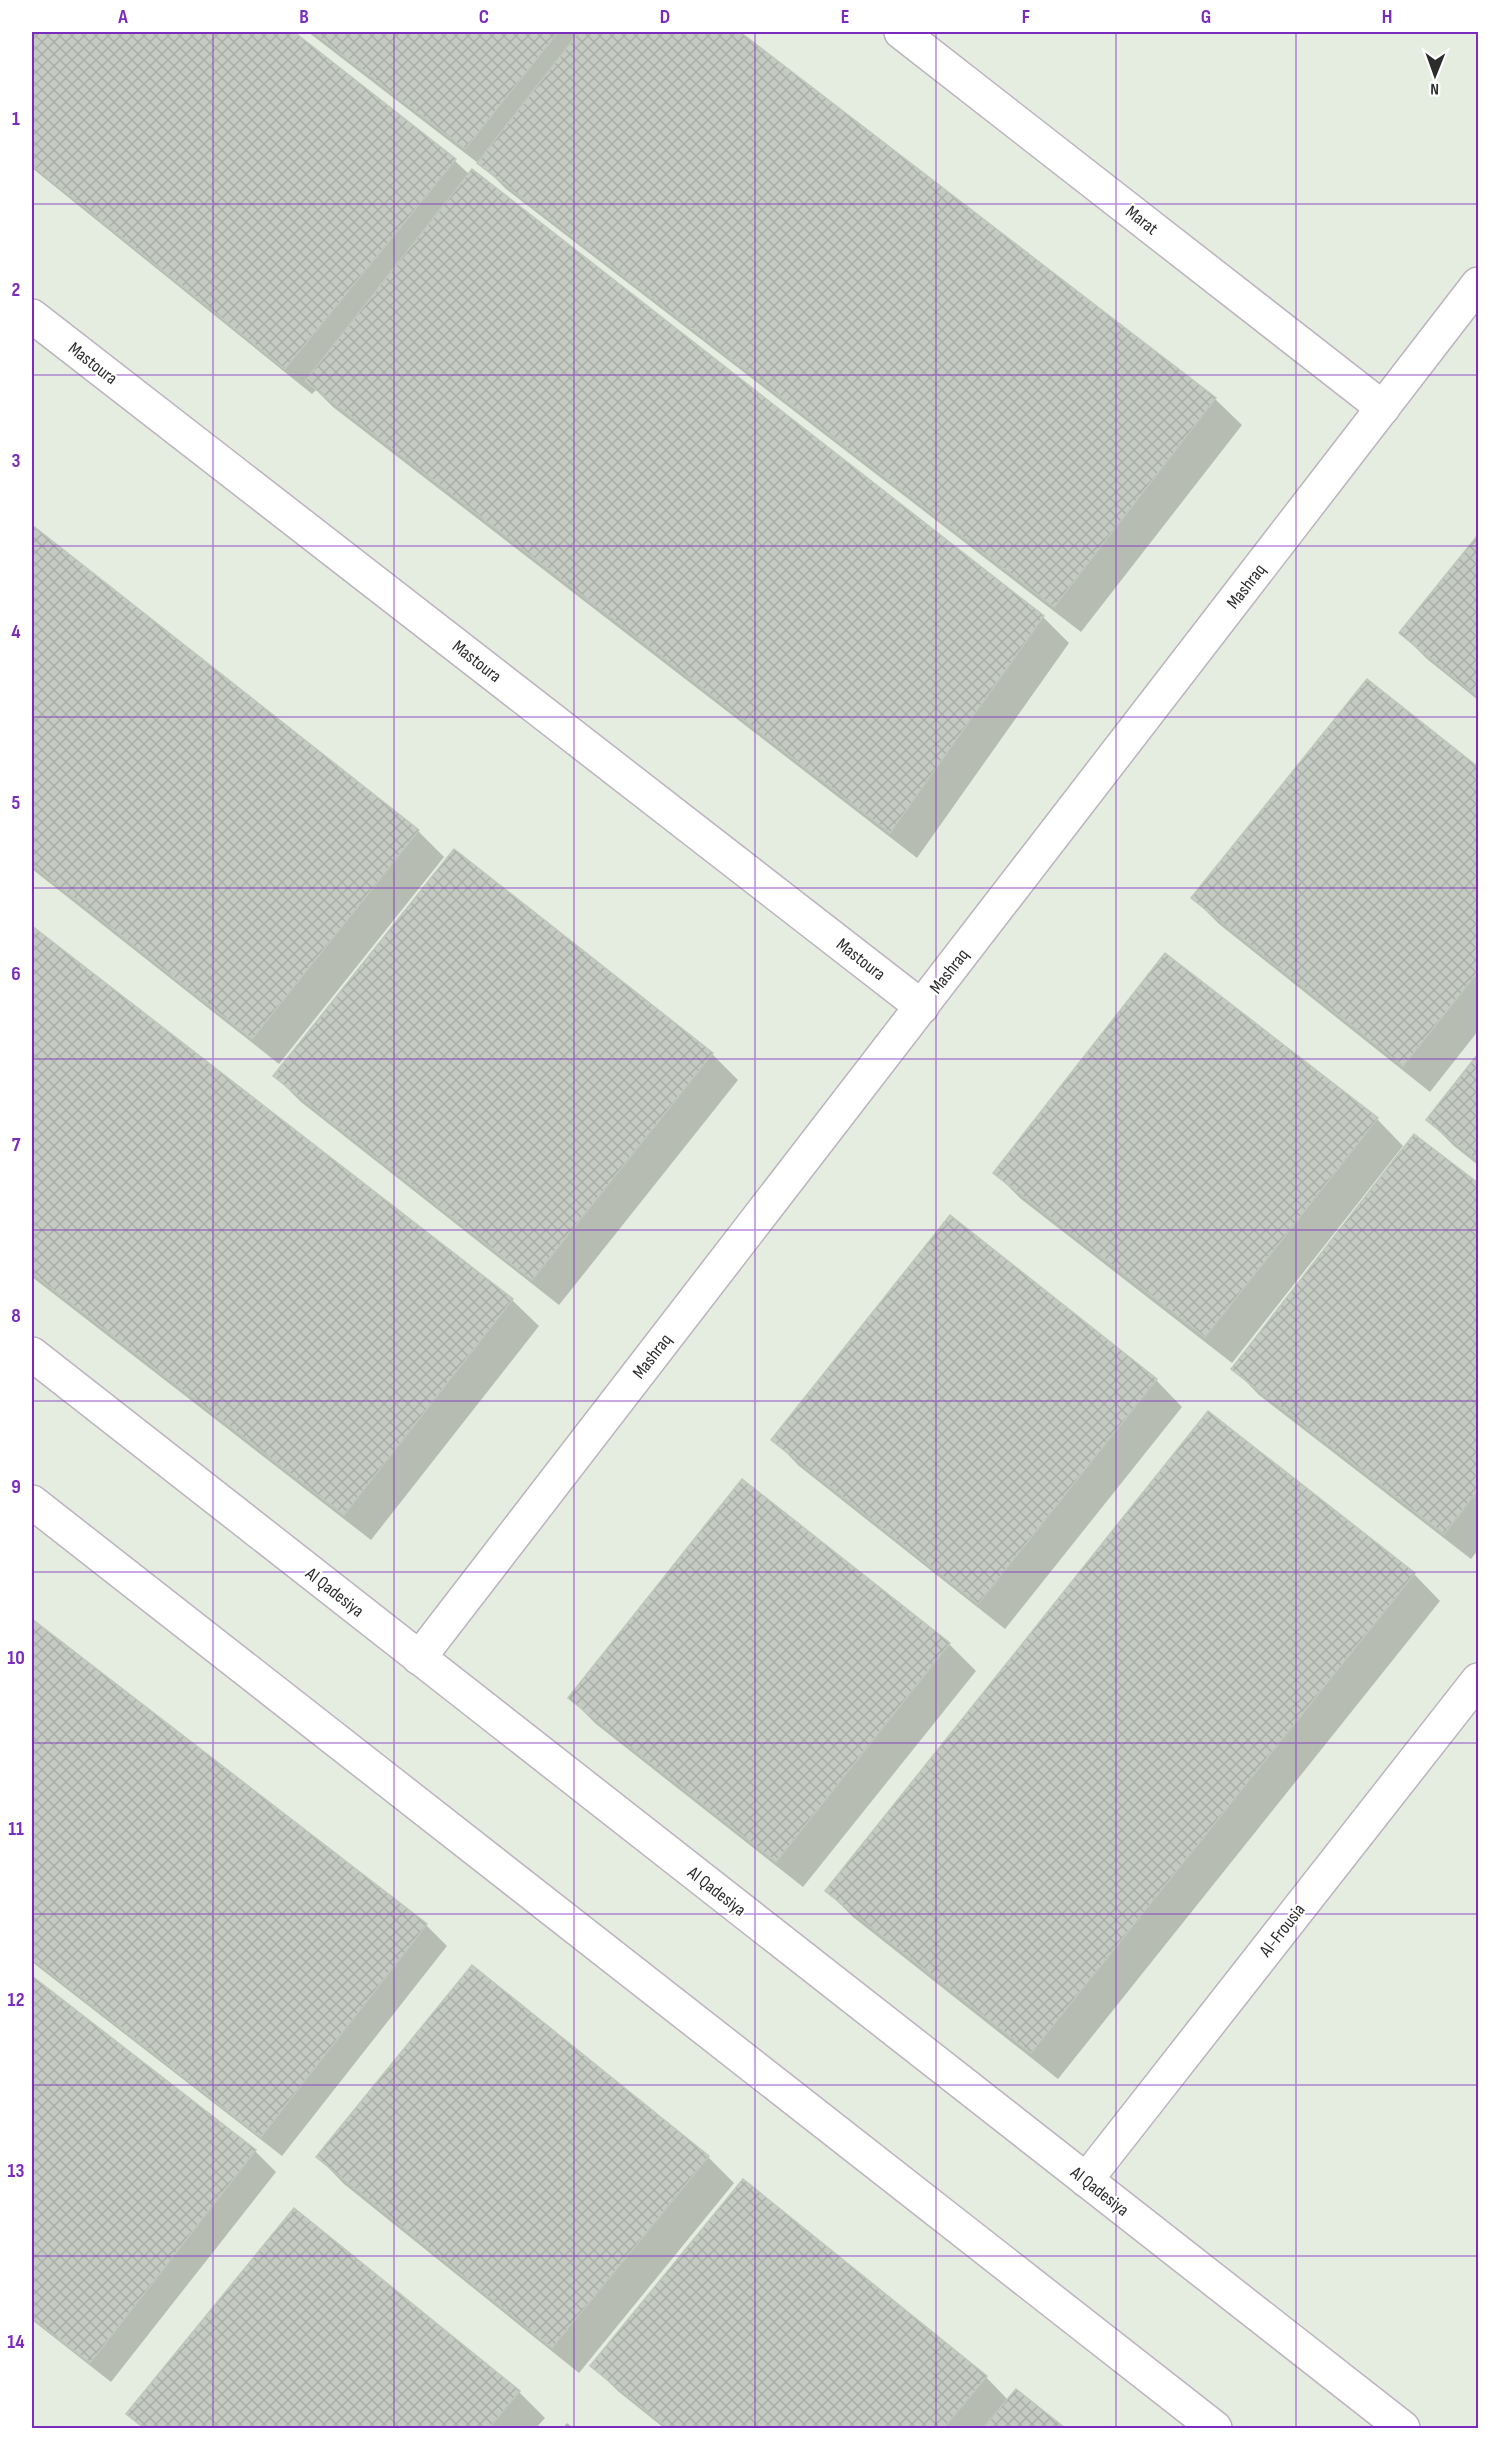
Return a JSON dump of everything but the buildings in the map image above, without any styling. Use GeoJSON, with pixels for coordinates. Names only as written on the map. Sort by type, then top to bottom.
{"type":"FeatureCollection","features":[{"type":"Feature","properties":{"kind":"street","name":"Marat"},"geometry":{"type":"LineString","coordinates":[[901,32],[1383,408]]}},
{"type":"Feature","properties":{"kind":"street","name":"Mashraq"},"geometry":{"type":"LineString","coordinates":[[419,1658],[1479,284]]}},
{"type":"Feature","properties":{"kind":"street","name":"Mastoura"},"geometry":{"type":"LineString","coordinates":[[32,316],[922,1007]]}},
{"type":"Feature","properties":{"kind":"street","name":"Al Qadesiya"},"geometry":{"type":"LineString","coordinates":[[32,1354],[1403,2428]]}},
{"type":"Feature","properties":{"kind":"street"},"geometry":{"type":"LineString","coordinates":[[32,1502],[1215,2428]]}},
{"type":"Feature","properties":{"kind":"street","name":"Al-Frousia"},"geometry":{"type":"LineString","coordinates":[[1086,2180],[1479,1680]]}}]}
